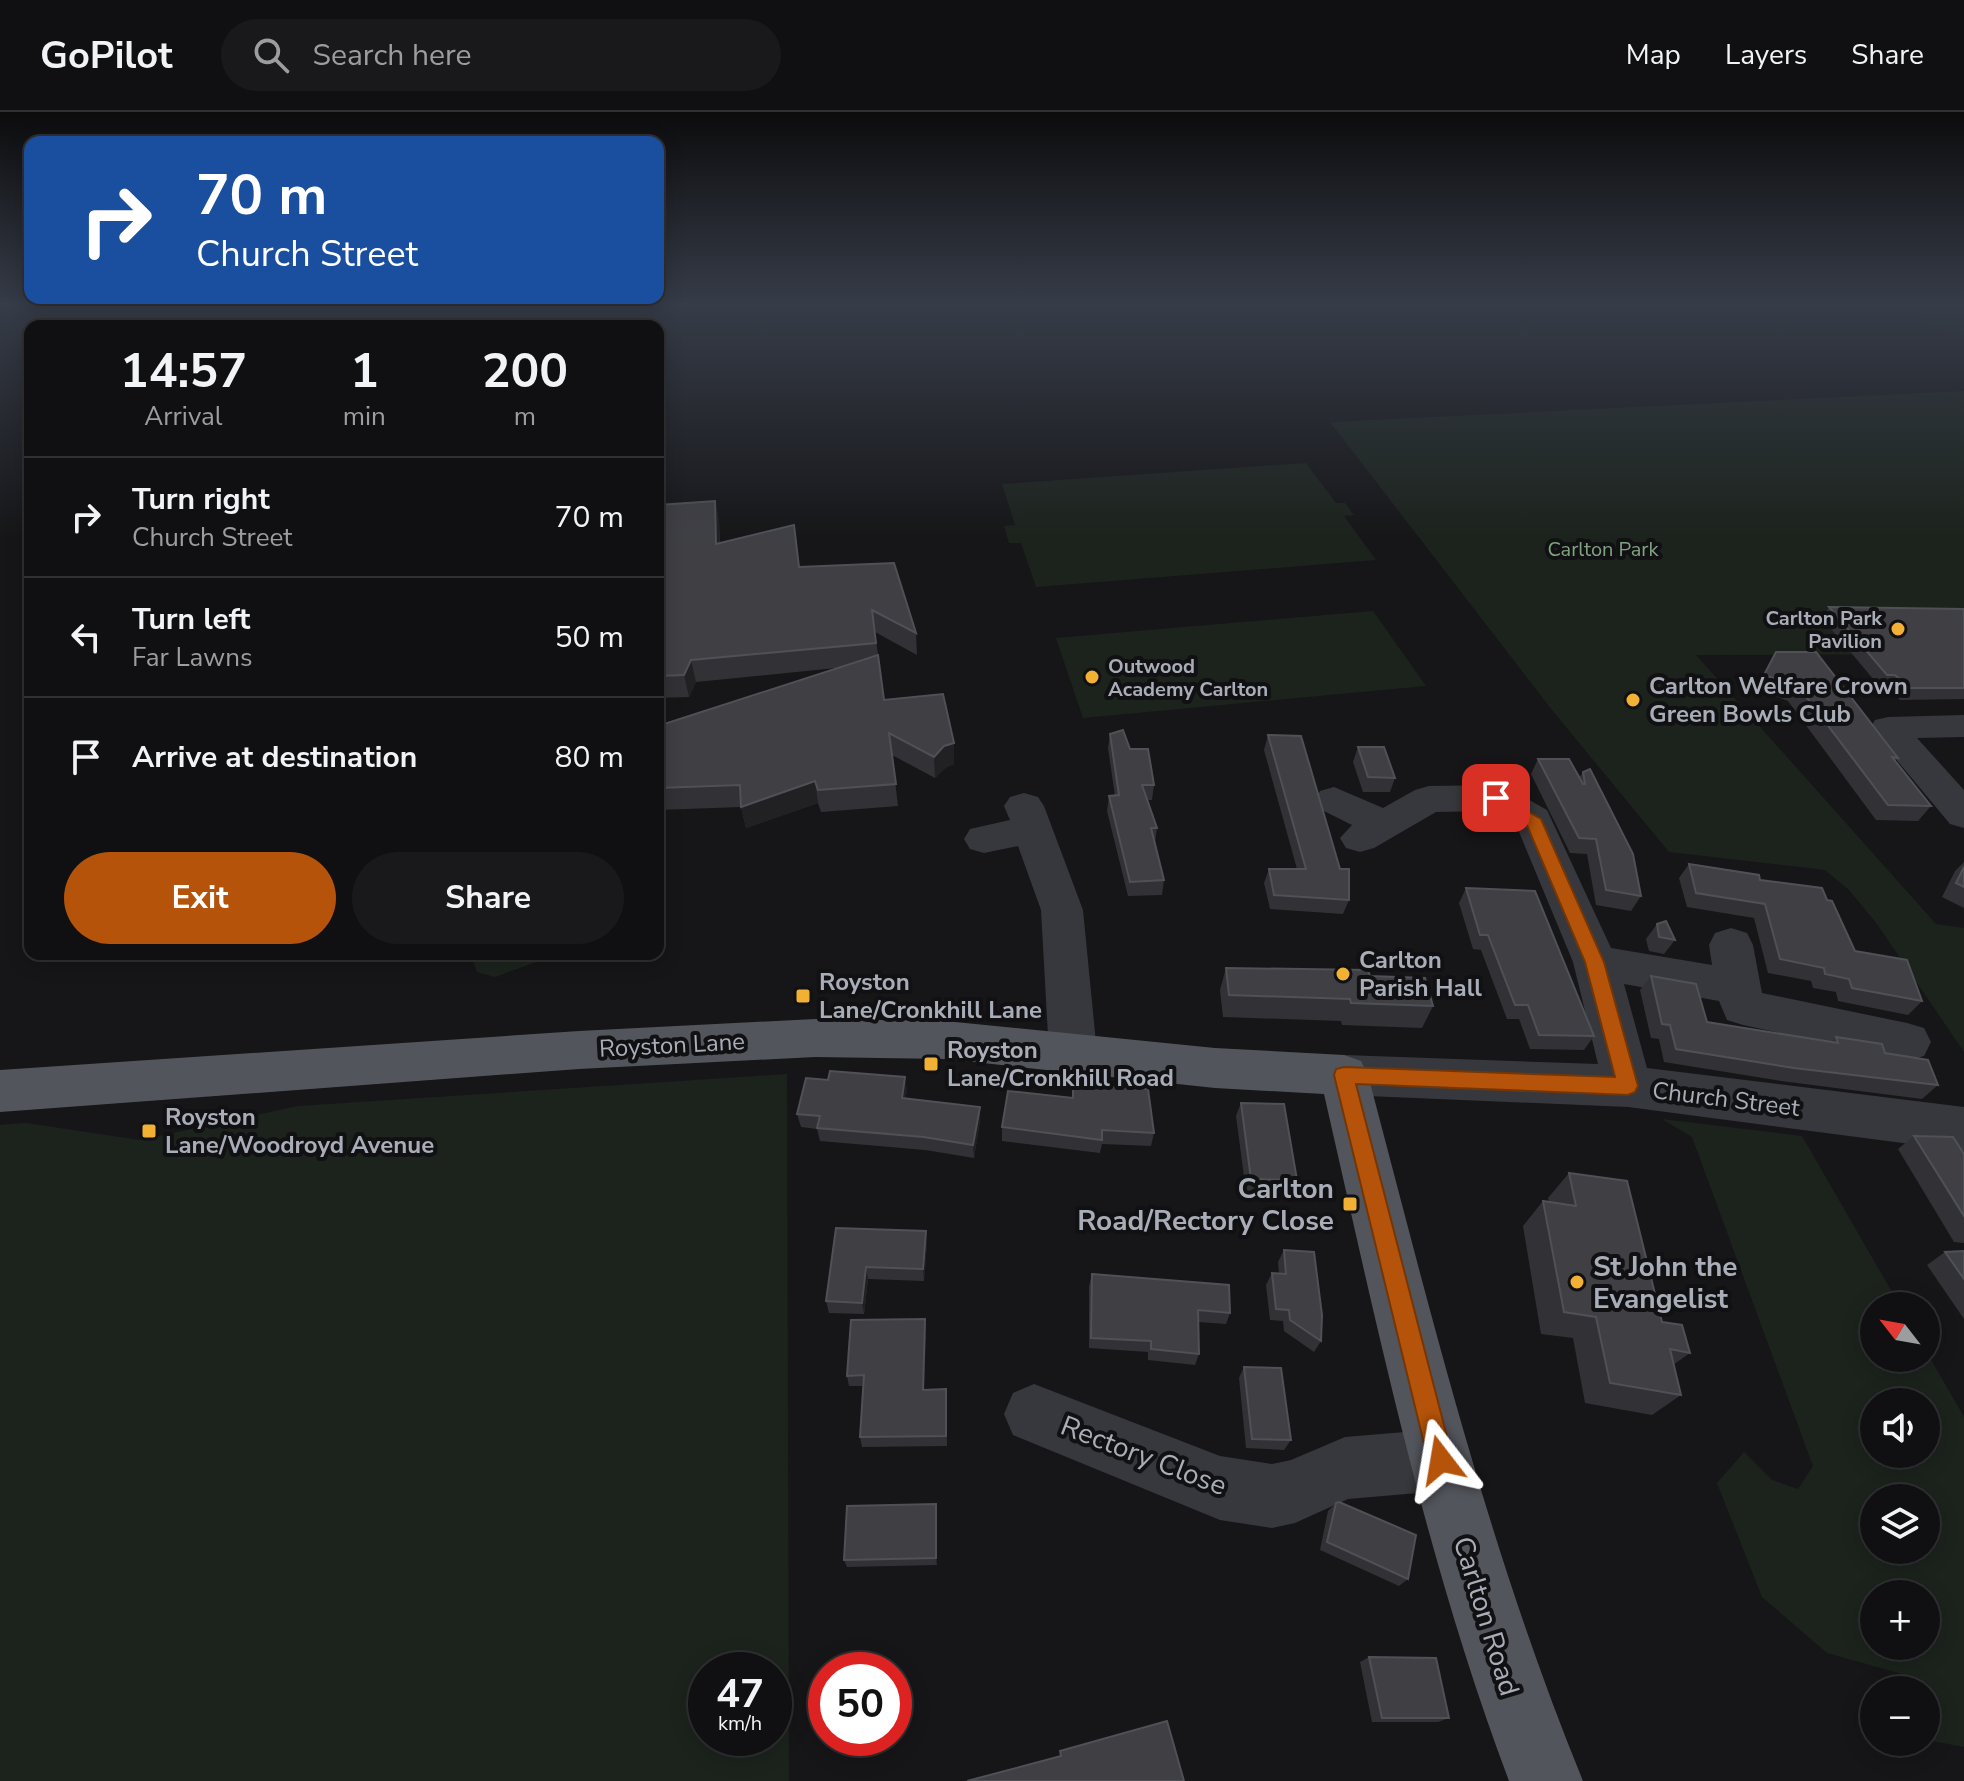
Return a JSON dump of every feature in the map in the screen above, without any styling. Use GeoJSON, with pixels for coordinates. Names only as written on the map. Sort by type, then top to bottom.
{"type":"FeatureCollection","features":[{"type":"Feature","properties":{"kind":"main road","name":"Royston Lane"},"geometry":{"type":"LineString","coordinates":[[0,1091],[579,1050],[815,1038],[945,1040],[1215,1068],[1344,1075]]}},
{"type":"Feature","properties":{"kind":"main road","name":"Carlton Road"},"geometry":{"type":"LineString","coordinates":[[1344,1075],[1441,1460],[1518,1713],[1546,1781]]}},
{"type":"Feature","properties":{"kind":"street"},"geometry":{"type":"LineString","coordinates":[[1964,726],[1878,718],[1964,815]]}},
{"type":"Feature","properties":{"kind":"street"},"geometry":{"type":"LineString","coordinates":[[1334,800],[1372,831],[1429,799],[1496,798],[1533,819],[1595,962],[1628,1086]]}},
{"type":"Feature","properties":{"kind":"street"},"geometry":{"type":"LineString","coordinates":[[984,839],[1028,818],[1062,910],[1073,1053]]}},
{"type":"Feature","properties":{"kind":"street"},"geometry":{"type":"LineString","coordinates":[[1595,962],[1734,966],[1743,1007],[1907,1042]]}},
{"type":"Feature","properties":{"kind":"street","name":"Church Street"},"geometry":{"type":"LineString","coordinates":[[1344,1075],[1628,1086],[1964,1129]]}},
{"type":"Feature","properties":{"kind":"street","name":"Rectory Close"},"geometry":{"type":"LineString","coordinates":[[1034,1414],[1220,1488],[1272,1496],[1295,1491],[1345,1468],[1441,1460]]}},
{"type":"Feature","properties":{"kind":"green space","name":"Carlton Park"},"geometry":{"type":"Polygon","coordinates":[[[1964,391],[1964,654],[1696,655],[1936,924],[1964,928],[1964,1052],[1877,924],[1849,890],[1825,870],[1669,852],[1552,710],[1330,422],[1964,391]]]}},
{"type":"Feature","properties":{"kind":"green space"},"geometry":{"type":"Polygon","coordinates":[[[1306,463],[1336,503],[1345,503],[1354,515],[1344,516],[1376,560],[1036,587],[1021,543],[1009,543],[1004,526],[1015,525],[1002,484],[1306,463]]]}},
{"type":"Feature","properties":{"kind":"green space"},"geometry":{"type":"Polygon","coordinates":[[[1373,611],[1426,686],[1083,718],[1056,638],[1373,611]]]}},
{"type":"Feature","properties":{"kind":"green space"},"geometry":{"type":"Polygon","coordinates":[[[473,960],[542,960],[495,977],[477,972],[473,960]]]}},
{"type":"Feature","properties":{"kind":"green space"},"geometry":{"type":"Polygon","coordinates":[[[787,1074],[789,1652],[688,1652],[688,1756],[789,1756],[789,1781],[0,1781],[0,1125],[26,1123],[140,1140],[298,1106],[787,1074]]]}},
{"type":"Feature","properties":{"kind":"green space"},"geometry":{"type":"Polygon","coordinates":[[[1662,1119],[1802,1136],[1892,1292],[1860,1292],[1860,1372],[1938,1372],[1964,1417],[1964,1747],[1940,1743],[1940,1676],[1904,1676],[1827,1653],[1762,1597],[1717,1483],[1744,1452],[1772,1480],[1798,1489],[1813,1466],[1692,1137],[1662,1119]]]}},
{"type":"Feature","properties":{"kind":"building"},"geometry":{"type":"Polygon","coordinates":[[[715,501],[716,544],[794,525],[799,567],[894,563],[916,633],[872,610],[876,643],[691,660],[684,675],[664,676],[664,505],[715,501]]]}},
{"type":"Feature","properties":{"kind":"building"},"geometry":{"type":"Polygon","coordinates":[[[1829,607],[1964,609],[1964,688],[1909,688],[1895,675],[1887,675],[1829,607]]]}},
{"type":"Feature","properties":{"kind":"building"},"geometry":{"type":"Polygon","coordinates":[[[1776,652],[1816,652],[1931,806],[1888,805],[1798,686],[1764,675],[1776,652]]]}},
{"type":"Feature","properties":{"kind":"building"},"geometry":{"type":"Polygon","coordinates":[[[878,655],[884,700],[943,694],[954,743],[944,746],[934,757],[889,733],[896,784],[818,790],[815,781],[741,807],[740,785],[664,788],[664,724],[878,655]]]}},
{"type":"Feature","properties":{"kind":"building"},"geometry":{"type":"Polygon","coordinates":[[[1123,730],[1130,749],[1148,749],[1154,785],[1142,785],[1157,828],[1151,828],[1164,880],[1130,882],[1109,796],[1119,795],[1110,734],[1123,730]]]}},
{"type":"Feature","properties":{"kind":"building"},"geometry":{"type":"Polygon","coordinates":[[[1268,735],[1301,736],[1340,869],[1349,869],[1349,900],[1274,895],[1269,869],[1306,869],[1268,735]]]}},
{"type":"Feature","properties":{"kind":"building"},"geometry":{"type":"Polygon","coordinates":[[[1358,747],[1384,747],[1395,778],[1368,777],[1358,747]]]}},
{"type":"Feature","properties":{"kind":"building"},"geometry":{"type":"Polygon","coordinates":[[[1538,759],[1569,759],[1583,784],[1583,772],[1590,769],[1633,854],[1641,896],[1606,890],[1596,839],[1579,838],[1538,759]]]}},
{"type":"Feature","properties":{"kind":"building"},"geometry":{"type":"Polygon","coordinates":[[[1689,864],[1759,875],[1760,880],[1822,888],[1827,900],[1832,901],[1855,951],[1907,960],[1922,1001],[1852,988],[1849,979],[1825,974],[1824,968],[1780,959],[1765,904],[1696,893],[1689,864]]]}},
{"type":"Feature","properties":{"kind":"building"},"geometry":{"type":"Polygon","coordinates":[[[1964,867],[1964,887],[1956,883],[1964,867]]]}},
{"type":"Feature","properties":{"kind":"building"},"geometry":{"type":"Polygon","coordinates":[[[1466,888],[1535,891],[1594,1036],[1539,1035],[1528,1005],[1515,1005],[1488,935],[1480,935],[1466,888]]]}},
{"type":"Feature","properties":{"kind":"building"},"geometry":{"type":"Polygon","coordinates":[[[1666,921],[1675,940],[1659,937],[1657,924],[1666,921]]]}},
{"type":"Feature","properties":{"kind":"building"},"geometry":{"type":"Polygon","coordinates":[[[1226,968],[1368,970],[1370,976],[1425,978],[1433,1006],[1351,1003],[1350,999],[1229,995],[1226,968]]]}},
{"type":"Feature","properties":{"kind":"building"},"geometry":{"type":"Polygon","coordinates":[[[1651,976],[1696,984],[1707,1022],[1838,1043],[1836,1037],[1882,1044],[1885,1053],[1928,1060],[1938,1085],[1794,1068],[1676,1049],[1670,1025],[1662,1024],[1651,976]]]}},
{"type":"Feature","properties":{"kind":"building"},"geometry":{"type":"Polygon","coordinates":[[[830,1071],[905,1077],[902,1098],[980,1107],[973,1145],[924,1137],[817,1128],[820,1116],[797,1114],[806,1078],[828,1080],[830,1071]]]}},
{"type":"Feature","properties":{"kind":"building"},"geometry":{"type":"Polygon","coordinates":[[[1073,1085],[1148,1089],[1154,1133],[1102,1130],[1102,1140],[1002,1127],[1008,1091],[1073,1098],[1073,1085]]]}},
{"type":"Feature","properties":{"kind":"building"},"geometry":{"type":"Polygon","coordinates":[[[1241,1103],[1284,1104],[1297,1180],[1251,1179],[1241,1103]]]}},
{"type":"Feature","properties":{"kind":"building"},"geometry":{"type":"Polygon","coordinates":[[[1914,1136],[1953,1137],[1964,1154],[1964,1216],[1914,1136]]]}},
{"type":"Feature","properties":{"kind":"building"},"geometry":{"type":"Polygon","coordinates":[[[1569,1173],[1627,1181],[1662,1322],[1682,1325],[1690,1353],[1670,1349],[1681,1395],[1610,1383],[1596,1317],[1564,1312],[1543,1201],[1576,1206],[1569,1173]]]}},
{"type":"Feature","properties":{"kind":"building"},"geometry":{"type":"Polygon","coordinates":[[[836,1228],[926,1231],[923,1269],[866,1267],[862,1303],[826,1301],[836,1228]]]}},
{"type":"Feature","properties":{"kind":"building"},"geometry":{"type":"Polygon","coordinates":[[[1284,1250],[1314,1252],[1322,1315],[1321,1341],[1290,1320],[1289,1310],[1276,1309],[1272,1273],[1286,1274],[1284,1250]]]}},
{"type":"Feature","properties":{"kind":"building"},"geometry":{"type":"Polygon","coordinates":[[[1964,1251],[1964,1279],[1945,1252],[1964,1251]]]}},
{"type":"Feature","properties":{"kind":"building"},"geometry":{"type":"Polygon","coordinates":[[[1092,1274],[1229,1285],[1230,1313],[1198,1310],[1199,1354],[1151,1349],[1151,1341],[1091,1338],[1092,1274]]]}},
{"type":"Feature","properties":{"kind":"building"},"geometry":{"type":"Polygon","coordinates":[[[925,1319],[923,1390],[946,1389],[946,1436],[860,1437],[864,1375],[847,1376],[851,1320],[925,1319]]]}},
{"type":"Feature","properties":{"kind":"building"},"geometry":{"type":"Polygon","coordinates":[[[1244,1367],[1281,1368],[1291,1440],[1252,1439],[1244,1367]]]}},
{"type":"Feature","properties":{"kind":"building"},"geometry":{"type":"Polygon","coordinates":[[[1336,1503],[1416,1535],[1408,1579],[1327,1542],[1336,1503]]]}},
{"type":"Feature","properties":{"kind":"building"},"geometry":{"type":"Polygon","coordinates":[[[936,1504],[936,1558],[844,1560],[847,1506],[936,1504]]]}},
{"type":"Feature","properties":{"kind":"building"},"geometry":{"type":"Polygon","coordinates":[[[1369,1657],[1436,1658],[1449,1718],[1382,1718],[1369,1657]]]}},
{"type":"Feature","properties":{"kind":"building"},"geometry":{"type":"Polygon","coordinates":[[[1167,1721],[1184,1781],[967,1781],[1061,1756],[1060,1751],[1167,1721]]]}},
{"type":"Feature","properties":{"kind":"place","name":"Carlton Park Pavilion"},"geometry":{"type":"Point","coordinates":[1898,629]}},
{"type":"Feature","properties":{"kind":"place","name":"Outwood Academy Carlton"},"geometry":{"type":"Point","coordinates":[1092,677]}},
{"type":"Feature","properties":{"kind":"place","name":"Carlton Welfare Crown Green Bowls Club"},"geometry":{"type":"Point","coordinates":[1633,700]}},
{"type":"Feature","properties":{"kind":"place","name":"Carlton Parish Hall"},"geometry":{"type":"Point","coordinates":[1343,974]}},
{"type":"Feature","properties":{"kind":"place","name":"Royston Lane/Cronkhill Lane"},"geometry":{"type":"Point","coordinates":[803,996]}},
{"type":"Feature","properties":{"kind":"place","name":"Royston Lane/Cronkhill Road"},"geometry":{"type":"Point","coordinates":[931,1064]}},
{"type":"Feature","properties":{"kind":"place","name":"Royston Lane/Woodroyd Avenue"},"geometry":{"type":"Point","coordinates":[149,1131]}},
{"type":"Feature","properties":{"kind":"place","name":"Carlton Road/Rectory Close"},"geometry":{"type":"Point","coordinates":[1350,1204]}},
{"type":"Feature","properties":{"kind":"place","name":"St John the Evangelist"},"geometry":{"type":"Point","coordinates":[1577,1282]}},
{"type":"Feature","properties":{"kind":"route"},"geometry":{"type":"LineString","coordinates":[[1441,1460],[1344,1075],[1628,1086],[1595,962],[1533,819],[1496,798]]}}]}
